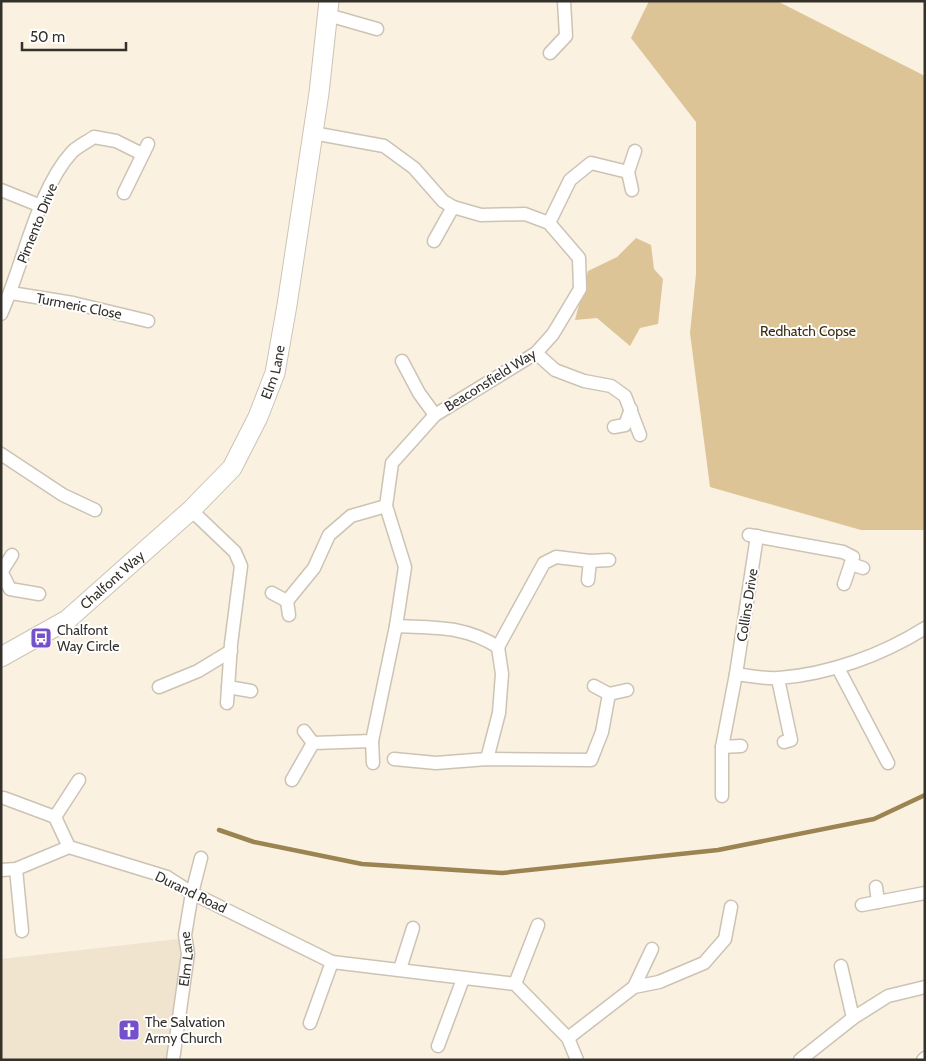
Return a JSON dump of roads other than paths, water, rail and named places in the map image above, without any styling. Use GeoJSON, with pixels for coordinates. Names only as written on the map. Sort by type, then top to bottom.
{"type":"FeatureCollection","features":[{"type":"Feature","properties":{"kind":"street"},"geometry":{"type":"LineString","coordinates":[[550,53],[566,36],[564,1]]}},
{"type":"Feature","properties":{"kind":"street","name":"Elm Lane"},"geometry":{"type":"LineString","coordinates":[[191,510],[232,468],[258,417],[275,373],[313,133],[328,8],[377,29]]}},
{"type":"Feature","properties":{"kind":"street","name":"Beaconsfield Way"},"geometry":{"type":"LineString","coordinates":[[313,133],[384,146],[414,168],[443,201],[453,207],[481,215],[525,214],[549,223],[578,258],[580,288],[553,334],[536,353],[435,414],[392,463],[386,506],[405,566],[396,626],[372,741],[373,763]]}},
{"type":"Feature","properties":{"kind":"street","name":"Pimento Drive"},"geometry":{"type":"LineString","coordinates":[[1,314],[41,206],[57,174],[73,151],[94,137],[145,149],[124,193]]}},
{"type":"Feature","properties":{"kind":"street"},"geometry":{"type":"LineString","coordinates":[[632,190],[628,172],[636,151]]}},
{"type":"Feature","properties":{"kind":"street"},"geometry":{"type":"LineString","coordinates":[[549,223],[570,180],[591,163],[628,172]]}},
{"type":"Feature","properties":{"kind":"street"},"geometry":{"type":"LineString","coordinates":[[1,190],[41,206]]}},
{"type":"Feature","properties":{"kind":"street"},"geometry":{"type":"LineString","coordinates":[[434,241],[453,207]]}},
{"type":"Feature","properties":{"kind":"street","name":"Turmeric Close"},"geometry":{"type":"LineString","coordinates":[[10,293],[73,304],[148,321]]}},
{"type":"Feature","properties":{"kind":"street"},"geometry":{"type":"LineString","coordinates":[[536,353],[555,370],[584,381],[611,386],[625,396],[640,435]]}},
{"type":"Feature","properties":{"kind":"street","name":"Beaconsfield Way"},"geometry":{"type":"LineString","coordinates":[[402,361],[418,393],[435,414]]}},
{"type":"Feature","properties":{"kind":"street"},"geometry":{"type":"LineString","coordinates":[[614,427],[625,425],[631,409]]}},
{"type":"Feature","properties":{"kind":"street"},"geometry":{"type":"LineString","coordinates":[[1,454],[39,473],[63,495],[95,510]]}},
{"type":"Feature","properties":{"kind":"street"},"geometry":{"type":"LineString","coordinates":[[289,614],[287,601],[314,568],[329,534],[351,516],[386,506]]}},
{"type":"Feature","properties":{"kind":"street"},"geometry":{"type":"LineString","coordinates":[[191,510],[235,552],[242,566],[230,651],[227,703]]}},
{"type":"Feature","properties":{"kind":"street","name":"Chalfont Way"},"geometry":{"type":"LineString","coordinates":[[1,657],[67,620],[191,510]]}},
{"type":"Feature","properties":{"kind":"street","name":"Collins Drive"},"geometry":{"type":"LineString","coordinates":[[722,796],[722,747],[736,674],[753,536],[843,552],[853,557],[857,566],[844,584]]}},
{"type":"Feature","properties":{"kind":"street"},"geometry":{"type":"LineString","coordinates":[[12,555],[2,571],[10,590],[39,594]]}},
{"type":"Feature","properties":{"kind":"street"},"geometry":{"type":"LineString","coordinates":[[487,759],[499,713],[502,674],[498,647],[544,563],[556,557],[590,561],[609,560]]}},
{"type":"Feature","properties":{"kind":"street"},"geometry":{"type":"LineString","coordinates":[[588,580],[590,561]]}},
{"type":"Feature","properties":{"kind":"street"},"geometry":{"type":"LineString","coordinates":[[272,593],[287,601]]}},
{"type":"Feature","properties":{"kind":"street"},"geometry":{"type":"LineString","coordinates":[[396,626],[458,630],[481,636],[498,647]]}},
{"type":"Feature","properties":{"kind":"street"},"geometry":{"type":"LineString","coordinates":[[736,674],[778,678],[838,668],[904,641],[925,628]]}},
{"type":"Feature","properties":{"kind":"street","name":"Chalfont Way"},"geometry":{"type":"LineString","coordinates":[[1,647],[28,641]]}},
{"type":"Feature","properties":{"kind":"street"},"geometry":{"type":"LineString","coordinates":[[159,687],[198,671],[230,651]]}},
{"type":"Feature","properties":{"kind":"street"},"geometry":{"type":"LineString","coordinates":[[838,668],[883,759]]}},
{"type":"Feature","properties":{"kind":"street"},"geometry":{"type":"LineString","coordinates":[[778,678],[791,740],[784,742]]}},
{"type":"Feature","properties":{"kind":"street"},"geometry":{"type":"LineString","coordinates":[[594,686],[610,694],[627,690]]}},
{"type":"Feature","properties":{"kind":"street"},"geometry":{"type":"LineString","coordinates":[[228,687],[251,692]]}},
{"type":"Feature","properties":{"kind":"street"},"geometry":{"type":"LineString","coordinates":[[394,759],[436,762],[487,759],[591,760],[602,732],[610,694]]}},
{"type":"Feature","properties":{"kind":"street"},"geometry":{"type":"LineString","coordinates":[[304,731],[313,744]]}},
{"type":"Feature","properties":{"kind":"street"},"geometry":{"type":"LineString","coordinates":[[313,744],[372,741]]}},
{"type":"Feature","properties":{"kind":"street"},"geometry":{"type":"LineString","coordinates":[[292,780],[313,744]]}},
{"type":"Feature","properties":{"kind":"street"},"geometry":{"type":"LineString","coordinates":[[722,747],[741,746]]}},
{"type":"Feature","properties":{"kind":"street"},"geometry":{"type":"LineString","coordinates":[[55,817],[79,780]]}},
{"type":"Feature","properties":{"kind":"street"},"geometry":{"type":"LineString","coordinates":[[1,870],[16,869],[69,847],[55,817],[4,798]]}},
{"type":"Feature","properties":{"kind":"street","name":"Durand Road"},"geometry":{"type":"LineString","coordinates":[[69,847],[167,877],[192,893],[332,962],[515,984]]}},
{"type":"Feature","properties":{"kind":"street","name":"Elm Lane"},"geometry":{"type":"LineString","coordinates":[[174,1060],[188,954],[185,935],[192,893],[201,858]]}},
{"type":"Feature","properties":{"kind":"street"},"geometry":{"type":"LineString","coordinates":[[16,869],[22,932]]}},
{"type":"Feature","properties":{"kind":"street"},"geometry":{"type":"LineString","coordinates":[[876,887],[878,902]]}},
{"type":"Feature","properties":{"kind":"street"},"geometry":{"type":"LineString","coordinates":[[862,905],[925,893]]}},
{"type":"Feature","properties":{"kind":"street"},"geometry":{"type":"LineString","coordinates":[[568,1038],[634,987],[659,982],[704,963],[725,939],[731,907]]}},
{"type":"Feature","properties":{"kind":"street"},"geometry":{"type":"LineString","coordinates":[[538,925],[515,984],[568,1038],[577,1060]]}},
{"type":"Feature","properties":{"kind":"street"},"geometry":{"type":"LineString","coordinates":[[400,969],[413,928]]}},
{"type":"Feature","properties":{"kind":"street"},"geometry":{"type":"LineString","coordinates":[[634,987],[652,949]]}},
{"type":"Feature","properties":{"kind":"street"},"geometry":{"type":"LineString","coordinates":[[310,1023],[332,962]]}},
{"type":"Feature","properties":{"kind":"street"},"geometry":{"type":"LineString","coordinates":[[841,966],[853,1018]]}},
{"type":"Feature","properties":{"kind":"street"},"geometry":{"type":"LineString","coordinates":[[438,1046],[463,979]]}},
{"type":"Feature","properties":{"kind":"street"},"geometry":{"type":"LineString","coordinates":[[807,1058],[853,1018],[888,996],[925,987]]}},
{"type":"Feature","properties":{"kind":"waterway"},"geometry":{"type":"LineString","coordinates":[[219,830],[254,842],[362,864],[502,873],[718,850],[874,819],[925,795]]}},
{"type":"Feature","properties":{"kind":"place","name":"Chalfont Way Circle"},"geometry":{"type":"Point","coordinates":[41,638]}},
{"type":"Feature","properties":{"kind":"place","name":"The Salvation Army Church"},"geometry":{"type":"Point","coordinates":[129,1030]}},
{"type":"Feature","properties":{"kind":"park label","name":"Redhatch Copse"},"geometry":{"type":"Point","coordinates":[808,331]}}]}
